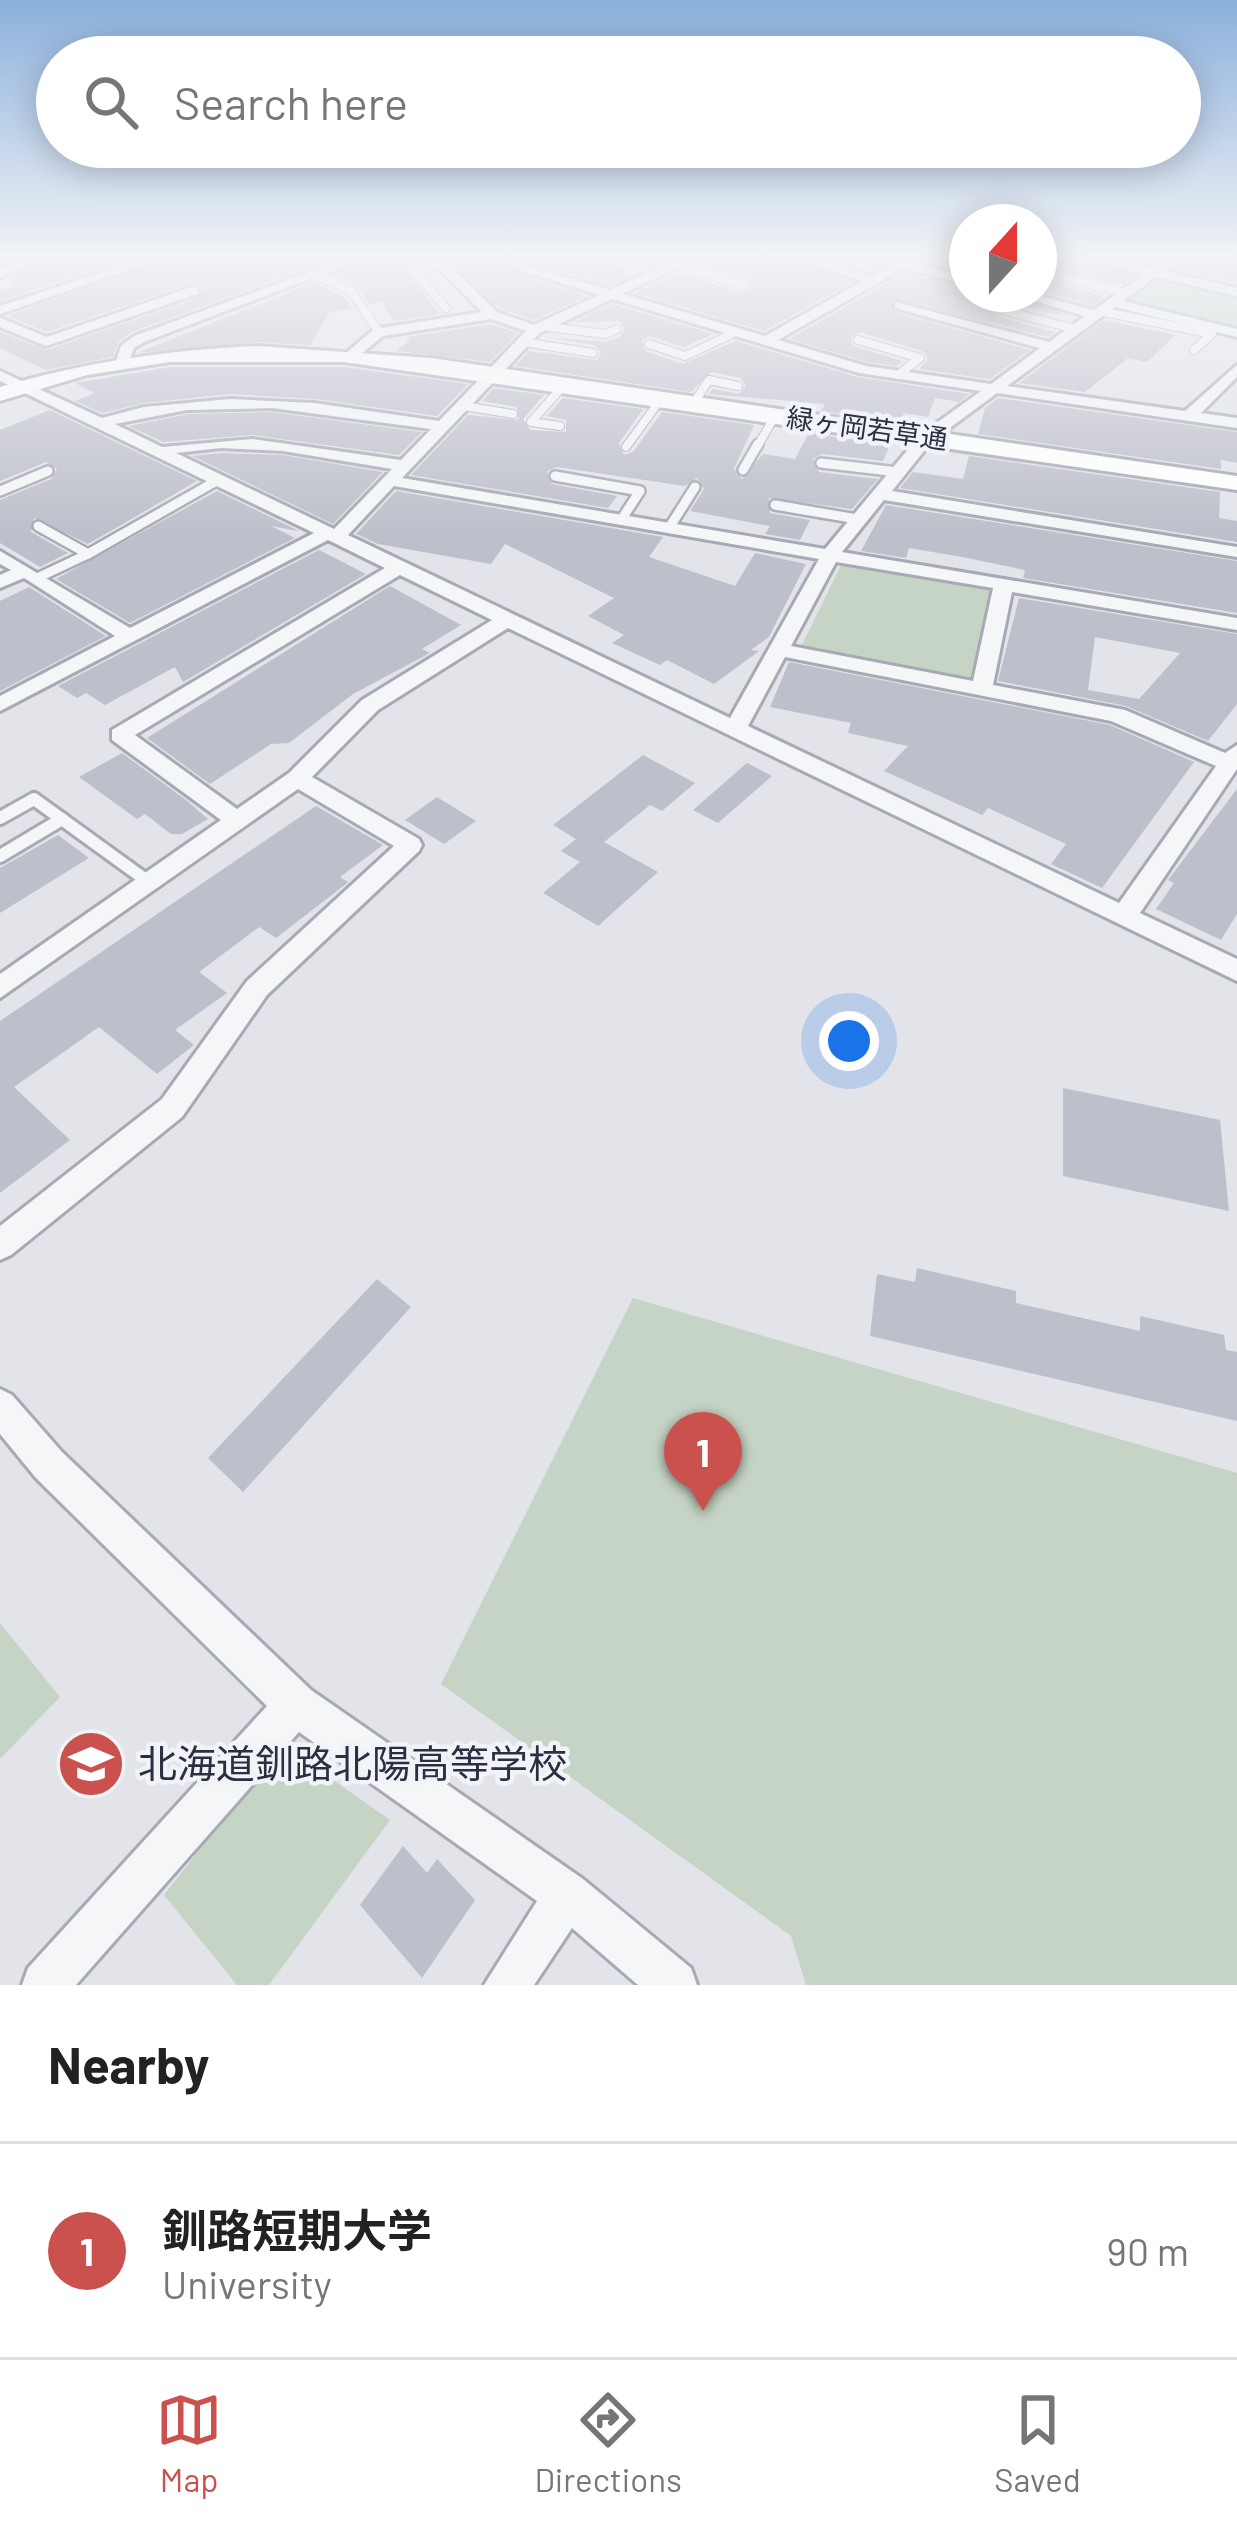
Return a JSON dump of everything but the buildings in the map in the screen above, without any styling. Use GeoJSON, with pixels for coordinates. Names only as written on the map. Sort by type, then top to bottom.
{"type":"FeatureCollection","features":[{"type":"Feature","properties":{"kind":"street"},"geometry":{"type":"LineString","coordinates":[[122,364],[127,349]]}},
{"type":"Feature","properties":{"kind":"street"},"geometry":{"type":"LineString","coordinates":[[351,355],[359,349]]}},
{"type":"Feature","properties":{"kind":"street"},"geometry":{"type":"LineString","coordinates":[[0,704],[332,535],[399,474],[518,349]]}},
{"type":"Feature","properties":{"kind":"street"},"geometry":{"type":"LineString","coordinates":[[787,349],[898,375],[1237,423]]}},
{"type":"Feature","properties":{"kind":"street"},"geometry":{"type":"LineString","coordinates":[[735,729],[830,555],[857,519],[926,438],[1049,349]]}},
{"type":"Feature","properties":{"kind":"street","name":"緑ヶ岡若草通"},"geometry":{"type":"LineString","coordinates":[[11,390],[122,364],[236,351],[351,355],[1237,483]]}},
{"type":"Feature","properties":{"kind":"street"},"geometry":{"type":"LineString","coordinates":[[1188,416],[1237,370]]}},
{"type":"Feature","properties":{"kind":"street"},"geometry":{"type":"LineString","coordinates":[[0,375],[11,390],[100,423],[1237,971]]}},
{"type":"Feature","properties":{"kind":"street"},"geometry":{"type":"LineString","coordinates":[[100,423],[176,403],[252,399],[445,426]]}},
{"type":"Feature","properties":{"kind":"street"},"geometry":{"type":"LineString","coordinates":[[160,452],[208,442],[246,444],[621,520],[1237,625]]}},
{"type":"Feature","properties":{"kind":"street"},"geometry":{"type":"LineString","coordinates":[[881,494],[1237,552]]}},
{"type":"Feature","properties":{"kind":"street"},"geometry":{"type":"LineString","coordinates":[[0,556],[128,636]]}},
{"type":"Feature","properties":{"kind":"street"},"geometry":{"type":"LineString","coordinates":[[238,821],[120,735],[400,567]]}},
{"type":"Feature","properties":{"kind":"street"},"geometry":{"type":"LineString","coordinates":[[0,582],[31,574]]}},
{"type":"Feature","properties":{"kind":"street"},"geometry":{"type":"LineString","coordinates":[[982,687],[1004,583]]}},
{"type":"Feature","properties":{"kind":"street"},"geometry":{"type":"LineString","coordinates":[[0,988],[297,778],[370,705],[508,620]]}},
{"type":"Feature","properties":{"kind":"street"},"geometry":{"type":"LineString","coordinates":[[776,649],[1117,715],[1233,757],[1124,916]]}},
{"type":"Feature","properties":{"kind":"street"},"geometry":{"type":"LineString","coordinates":[[0,1244],[172,1108],[256,988],[410,845],[297,778]]}},
{"type":"Feature","properties":{"kind":"street"},"geometry":{"type":"LineString","coordinates":[[0,1407],[49,1465],[296,1705],[567,1895],[674,1985]]}},
{"type":"Feature","properties":{"kind":"street"},"geometry":{"type":"LineString","coordinates":[[45,1985],[296,1705]]}},
{"type":"Feature","properties":{"kind":"street"},"geometry":{"type":"LineString","coordinates":[[507,1985],[567,1895]]}},
{"type":"Feature","properties":{"kind":"lane"},"geometry":{"type":"LineString","coordinates":[[581,349],[593,353]]}},
{"type":"Feature","properties":{"kind":"lane"},"geometry":{"type":"LineString","coordinates":[[663,349],[685,356],[701,349]]}},
{"type":"Feature","properties":{"kind":"lane"},"geometry":{"type":"LineString","coordinates":[[888,349],[920,358],[898,375]]}},
{"type":"Feature","properties":{"kind":"lane"},"geometry":{"type":"LineString","coordinates":[[693,404],[709,380],[738,386]]}},
{"type":"Feature","properties":{"kind":"lane"},"geometry":{"type":"LineString","coordinates":[[560,426],[531,422],[564,385]]}},
{"type":"Feature","properties":{"kind":"lane"},"geometry":{"type":"LineString","coordinates":[[626,447],[662,399]]}},
{"type":"Feature","properties":{"kind":"lane"},"geometry":{"type":"LineString","coordinates":[[464,406],[513,414]]}},
{"type":"Feature","properties":{"kind":"lane"},"geometry":{"type":"LineString","coordinates":[[743,470],[775,416]]}},
{"type":"Feature","properties":{"kind":"lane"},"geometry":{"type":"LineString","coordinates":[[821,463],[898,472]]}},
{"type":"Feature","properties":{"kind":"lane"},"geometry":{"type":"LineString","coordinates":[[0,491],[48,471]]}},
{"type":"Feature","properties":{"kind":"lane"},"geometry":{"type":"LineString","coordinates":[[555,476],[640,490],[621,520]]}},
{"type":"Feature","properties":{"kind":"lane"},"geometry":{"type":"LineString","coordinates":[[31,574],[88,554],[218,480]]}},
{"type":"Feature","properties":{"kind":"lane"},"geometry":{"type":"LineString","coordinates":[[670,528],[695,488]]}},
{"type":"Feature","properties":{"kind":"lane"},"geometry":{"type":"LineString","coordinates":[[775,506],[857,519]]}},
{"type":"Feature","properties":{"kind":"lane"},"geometry":{"type":"LineString","coordinates":[[38,526],[88,554]]}},
{"type":"Feature","properties":{"kind":"lane"},"geometry":{"type":"LineString","coordinates":[[0,818],[34,799],[150,883]]}},
{"type":"Feature","properties":{"kind":"lane"},"geometry":{"type":"LineString","coordinates":[[0,856],[62,820]]}},
{"type":"Feature","properties":{"kind":"green space"},"geometry":{"type":"Polygon","coordinates":[[[841,565],[991,590],[972,679],[801,647],[841,565]]]}},
{"type":"Feature","properties":{"kind":"green space"},"geometry":{"type":"Polygon","coordinates":[[[633,1298],[1237,1473],[1237,1985],[806,1985],[791,1936],[441,1684],[633,1298]]]}},
{"type":"Feature","properties":{"kind":"green space"},"geometry":{"type":"Polygon","coordinates":[[[0,1623],[60,1697],[0,1759],[0,1623]]]}},
{"type":"Feature","properties":{"kind":"green space"},"geometry":{"type":"Polygon","coordinates":[[[306,1761],[390,1820],[269,1985],[237,1985],[164,1895],[263,1768],[306,1761]]]}},
{"type":"Feature","properties":{"kind":"place","name":"釧路短期大学"},"geometry":{"type":"Point","coordinates":[703,1511]}},
{"type":"Feature","properties":{"kind":"place","name":"北海道釧路北陽高等学校"},"geometry":{"type":"Point","coordinates":[91,1764]}}]}
